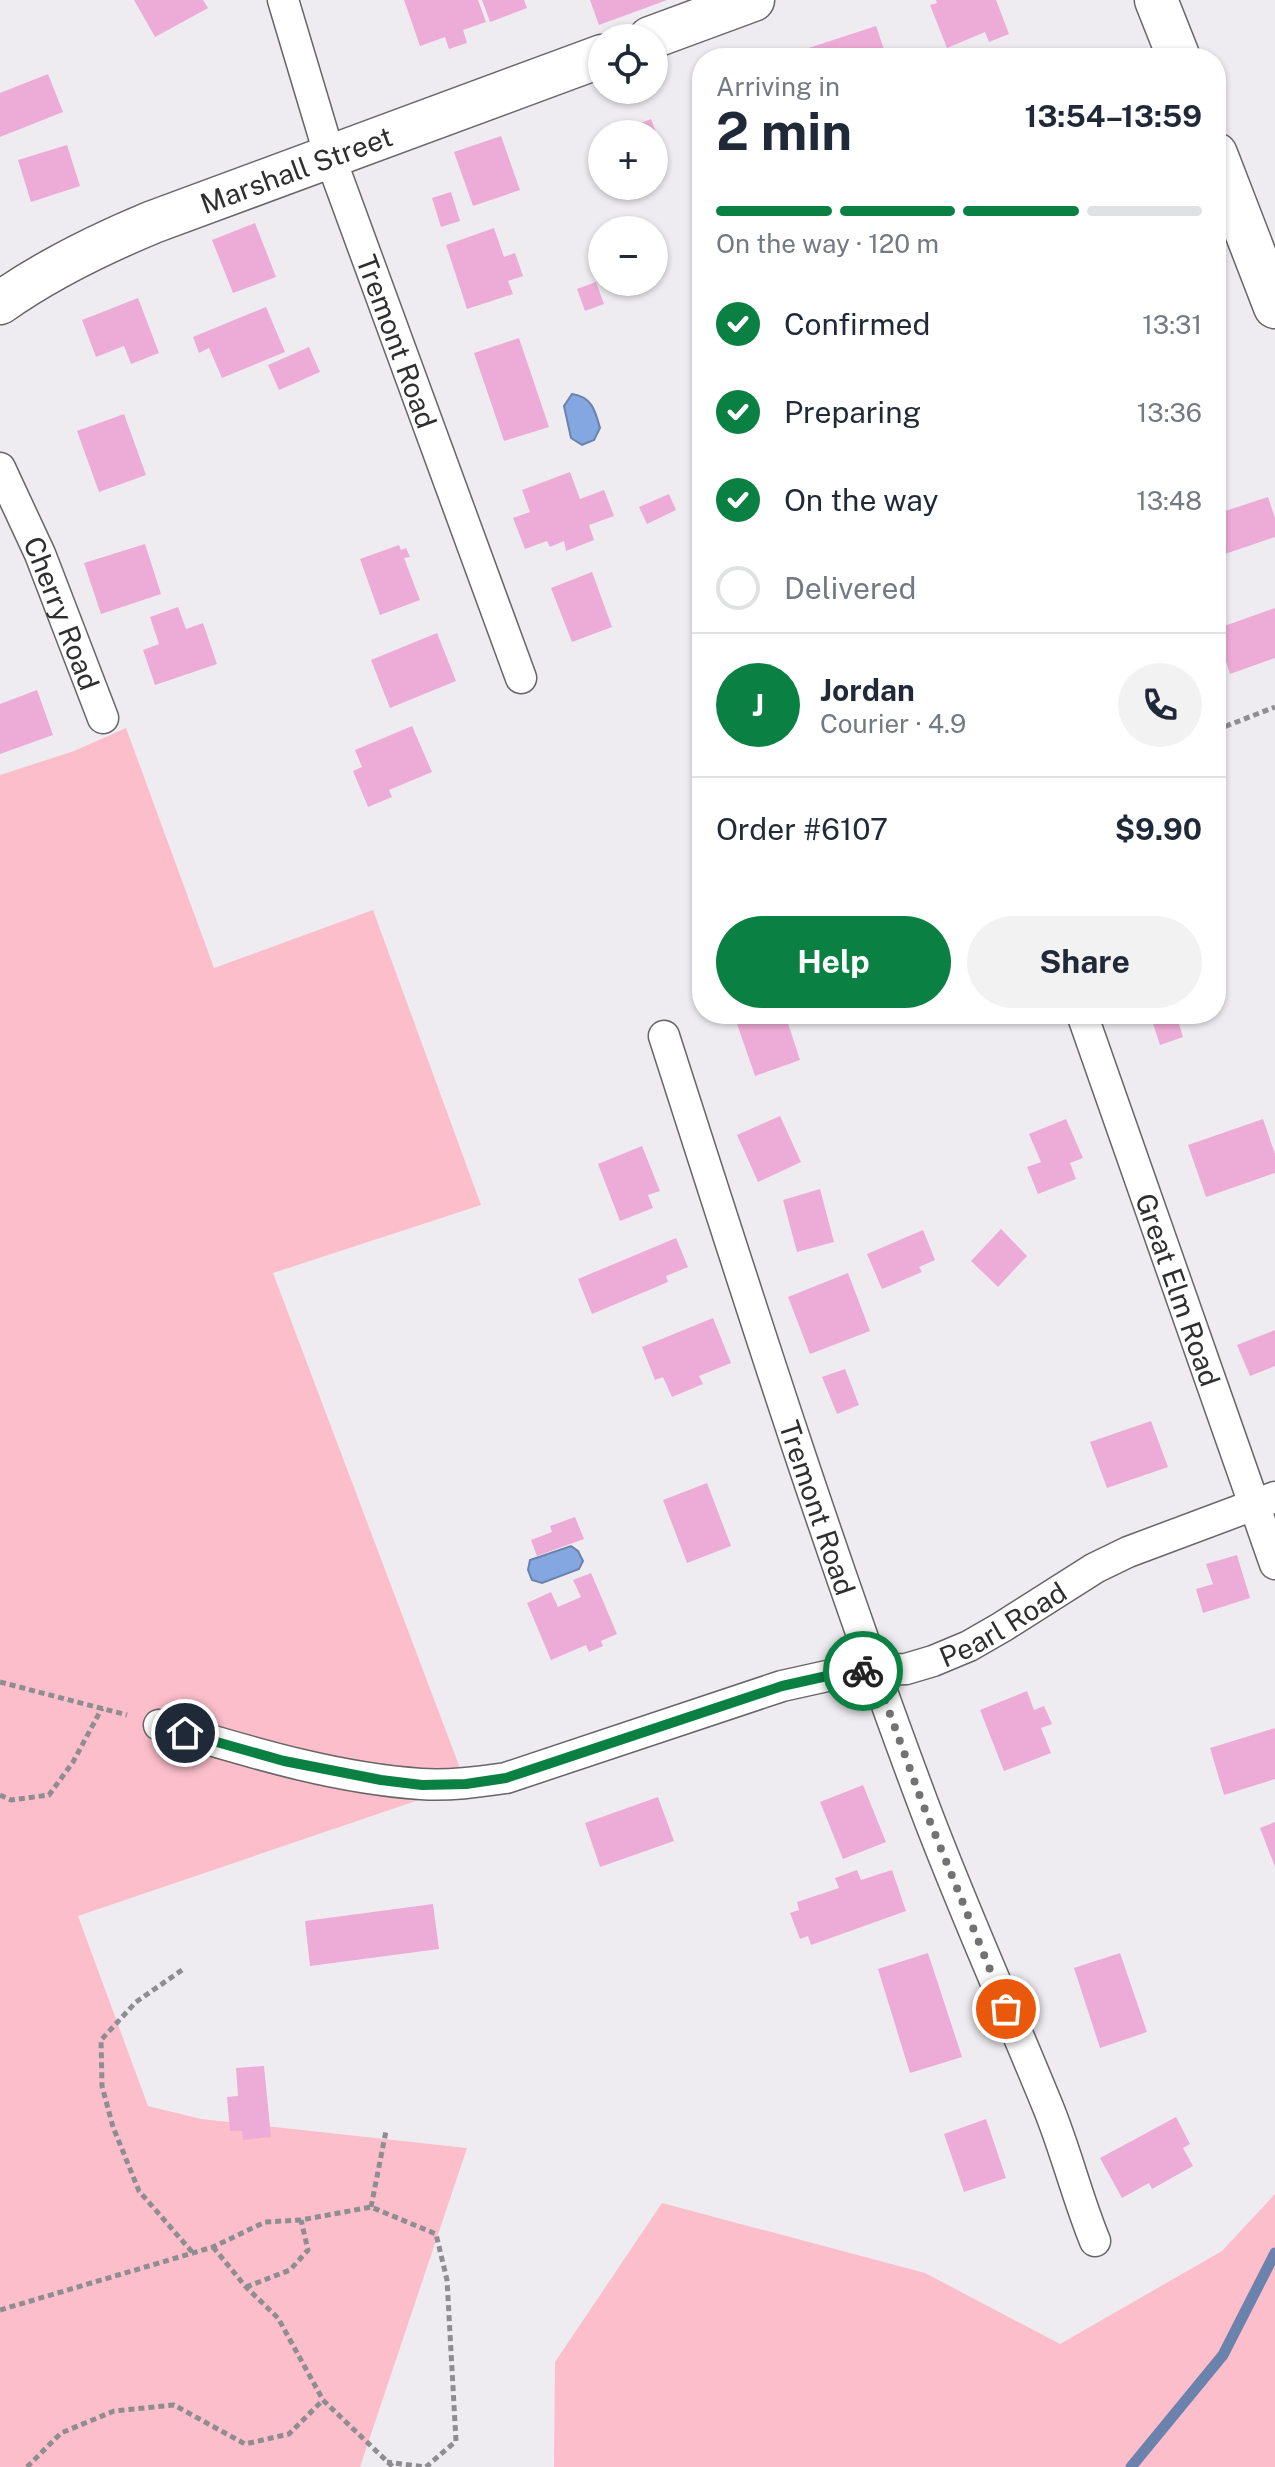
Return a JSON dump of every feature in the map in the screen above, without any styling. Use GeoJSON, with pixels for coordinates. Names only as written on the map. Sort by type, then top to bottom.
{"type":"FeatureCollection","features":[{"type":"Feature","properties":{"kind":"street","name":"Tremont Road"},"geometry":{"type":"LineString","coordinates":[[283,0],[330,157],[521,678]]}},
{"type":"Feature","properties":{"kind":"street"},"geometry":{"type":"LineString","coordinates":[[668,28],[704,8],[753,0]]}},
{"type":"Feature","properties":{"kind":"street"},"geometry":{"type":"LineString","coordinates":[[1156,0],[1175,48]]}},
{"type":"Feature","properties":{"kind":"street","name":"Marshall Street"},"geometry":{"type":"LineString","coordinates":[[0,303],[49,272],[153,222],[588,61]]}},
{"type":"Feature","properties":{"kind":"street"},"geometry":{"type":"LineString","coordinates":[[1226,180],[1275,307]]}},
{"type":"Feature","properties":{"kind":"street","name":"Cherry Road"},"geometry":{"type":"LineString","coordinates":[[0,468],[40,554],[103,718]]}},
{"type":"Feature","properties":{"kind":"street","name":"Great Elm Road"},"geometry":{"type":"LineString","coordinates":[[1086,1024],[1264,1501],[1275,1564]]}},
{"type":"Feature","properties":{"kind":"street","name":"Tremont Road"},"geometry":{"type":"LineString","coordinates":[[664,1036],[796,1445],[874,1670],[922,1802],[1055,2126],[1095,2241]]}},
{"type":"Feature","properties":{"kind":"street","name":"Pearl Road"},"geometry":{"type":"LineString","coordinates":[[159,1725],[284,1761],[354,1775],[422,1785],[466,1784],[506,1778],[782,1686],[845,1672],[906,1669],[933,1661],[969,1646],[1095,1568],[1128,1552],[1264,1501]]}},
{"type":"Feature","properties":{"kind":"path"},"geometry":{"type":"LineString","coordinates":[[1226,726],[1275,707]]}},
{"type":"Feature","properties":{"kind":"path"},"geometry":{"type":"LineString","coordinates":[[0,1682],[159,1725]]}},
{"type":"Feature","properties":{"kind":"path"},"geometry":{"type":"LineString","coordinates":[[0,1795],[11,1800],[49,1795],[73,1762],[102,1708]]}},
{"type":"Feature","properties":{"kind":"path"},"geometry":{"type":"LineString","coordinates":[[182,1970],[136,2002],[101,2040],[102,2086],[113,2127],[139,2191],[193,2253]]}},
{"type":"Feature","properties":{"kind":"path"},"geometry":{"type":"LineString","coordinates":[[371,2207],[386,2131]]}},
{"type":"Feature","properties":{"kind":"path"},"geometry":{"type":"LineString","coordinates":[[0,2310],[213,2247],[265,2222],[301,2220],[371,2207],[436,2234],[447,2280],[453,2365],[456,2441],[426,2467],[387,2462]]}},
{"type":"Feature","properties":{"kind":"path"},"geometry":{"type":"LineString","coordinates":[[246,2287],[290,2270],[308,2250],[301,2220]]}},
{"type":"Feature","properties":{"kind":"path"},"geometry":{"type":"LineString","coordinates":[[213,2247],[246,2287],[278,2318],[323,2400],[393,2467]]}},
{"type":"Feature","properties":{"kind":"path"},"geometry":{"type":"LineString","coordinates":[[27,2467],[61,2433],[114,2411],[174,2405],[245,2444],[289,2434],[323,2400]]}},
{"type":"Feature","properties":{"kind":"shaded area"},"geometry":{"type":"Polygon","coordinates":[[[126,728],[214,968],[373,910],[481,1205],[273,1273],[466,1784],[78,1916],[148,2106],[201,2119],[467,2148],[360,2467],[0,2467],[0,775],[74,751],[126,728]]]}},
{"type":"Feature","properties":{"kind":"shaded area"},"geometry":{"type":"Polygon","coordinates":[[[1275,2194],[1275,2467],[554,2467],[555,2362],[662,2203],[925,2273],[1060,2344],[1222,2251],[1275,2194]]]}},
{"type":"Feature","properties":{"kind":"water"},"geometry":{"type":"Polygon","coordinates":[[[572,394],[588,401],[600,428],[594,440],[582,445],[571,438],[564,406],[572,394]]]}},
{"type":"Feature","properties":{"kind":"water"},"geometry":{"type":"Polygon","coordinates":[[[571,1546],[583,1561],[579,1569],[542,1583],[532,1580],[528,1570],[530,1560],[571,1546]]]}},
{"type":"Feature","properties":{"kind":"building"},"geometry":{"type":"Polygon","coordinates":[[[134,0],[203,0],[208,8],[155,37],[134,0]]]}},
{"type":"Feature","properties":{"kind":"building"},"geometry":{"type":"Polygon","coordinates":[[[404,0],[478,0],[486,22],[463,30],[467,43],[449,49],[445,37],[420,46],[404,0]]]}},
{"type":"Feature","properties":{"kind":"building"},"geometry":{"type":"Polygon","coordinates":[[[482,0],[524,0],[527,8],[490,22],[482,0]]]}},
{"type":"Feature","properties":{"kind":"building"},"geometry":{"type":"Polygon","coordinates":[[[590,0],[667,0],[602,24],[599,24],[590,0]]]}},
{"type":"Feature","properties":{"kind":"building"},"geometry":{"type":"Polygon","coordinates":[[[936,0],[996,0],[1009,34],[989,42],[985,32],[947,48],[930,5],[937,3],[936,0]]]}},
{"type":"Feature","properties":{"kind":"building"},"geometry":{"type":"Polygon","coordinates":[[[876,26],[884,48],[809,48],[876,26]]]}},
{"type":"Feature","properties":{"kind":"building"},"geometry":{"type":"Polygon","coordinates":[[[48,74],[63,112],[0,137],[0,93],[48,74]]]}},
{"type":"Feature","properties":{"kind":"building"},"geometry":{"type":"Polygon","coordinates":[[[501,136],[520,190],[473,206],[454,152],[501,136]]]}},
{"type":"Feature","properties":{"kind":"building"},"geometry":{"type":"Polygon","coordinates":[[[67,145],[80,186],[31,202],[18,160],[67,145]]]}},
{"type":"Feature","properties":{"kind":"building"},"geometry":{"type":"Polygon","coordinates":[[[451,192],[460,221],[441,227],[432,198],[451,192]]]}},
{"type":"Feature","properties":{"kind":"building"},"geometry":{"type":"Polygon","coordinates":[[[255,223],[276,277],[233,293],[212,240],[255,223]]]}},
{"type":"Feature","properties":{"kind":"building"},"geometry":{"type":"Polygon","coordinates":[[[494,228],[504,257],[515,253],[523,276],[508,281],[513,294],[467,309],[446,245],[494,228]]]}},
{"type":"Feature","properties":{"kind":"building"},"geometry":{"type":"Polygon","coordinates":[[[588,285],[588,296],[601,296],[604,304],[585,311],[577,289],[588,285]]]}},
{"type":"Feature","properties":{"kind":"building"},"geometry":{"type":"Polygon","coordinates":[[[138,298],[159,353],[131,364],[124,346],[96,357],[82,320],[138,298]]]}},
{"type":"Feature","properties":{"kind":"building"},"geometry":{"type":"Polygon","coordinates":[[[266,307],[285,352],[222,378],[209,348],[199,353],[193,337],[266,307]]]}},
{"type":"Feature","properties":{"kind":"building"},"geometry":{"type":"Polygon","coordinates":[[[519,338],[549,427],[504,441],[474,353],[519,338]]]}},
{"type":"Feature","properties":{"kind":"building"},"geometry":{"type":"Polygon","coordinates":[[[309,347],[320,372],[279,390],[268,365],[309,347]]]}},
{"type":"Feature","properties":{"kind":"building"},"geometry":{"type":"Polygon","coordinates":[[[124,414],[146,475],[99,492],[77,431],[124,414]]]}},
{"type":"Feature","properties":{"kind":"building"},"geometry":{"type":"Polygon","coordinates":[[[570,472],[580,499],[604,490],[614,516],[589,525],[594,540],[566,551],[564,541],[550,547],[547,541],[525,549],[513,518],[530,512],[522,490],[570,472]]]}},
{"type":"Feature","properties":{"kind":"building"},"geometry":{"type":"Polygon","coordinates":[[[669,494],[676,510],[647,524],[639,507],[669,494]]]}},
{"type":"Feature","properties":{"kind":"building"},"geometry":{"type":"Polygon","coordinates":[[[1268,497],[1275,518],[1275,537],[1226,554],[1226,511],[1268,497]]]}},
{"type":"Feature","properties":{"kind":"building"},"geometry":{"type":"Polygon","coordinates":[[[145,544],[161,594],[101,614],[84,563],[145,544]]]}},
{"type":"Feature","properties":{"kind":"building"},"geometry":{"type":"Polygon","coordinates":[[[399,545],[401,550],[406,548],[410,557],[404,558],[420,600],[380,615],[360,559],[399,545]]]}},
{"type":"Feature","properties":{"kind":"building"},"geometry":{"type":"Polygon","coordinates":[[[592,572],[612,627],[572,642],[551,588],[592,572]]]}},
{"type":"Feature","properties":{"kind":"building"},"geometry":{"type":"Polygon","coordinates":[[[178,607],[186,629],[203,623],[217,664],[155,685],[143,650],[159,644],[150,617],[178,607]]]}},
{"type":"Feature","properties":{"kind":"building"},"geometry":{"type":"Polygon","coordinates":[[[1275,608],[1275,658],[1230,674],[1226,661],[1226,625],[1275,608]]]}},
{"type":"Feature","properties":{"kind":"building"},"geometry":{"type":"Polygon","coordinates":[[[437,633],[456,681],[390,708],[371,660],[437,633]]]}},
{"type":"Feature","properties":{"kind":"building"},"geometry":{"type":"Polygon","coordinates":[[[37,690],[53,735],[0,754],[0,704],[37,690]]]}},
{"type":"Feature","properties":{"kind":"building"},"geometry":{"type":"Polygon","coordinates":[[[412,726],[432,772],[389,790],[392,797],[368,807],[353,771],[362,767],[355,750],[412,726]]]}},
{"type":"Feature","properties":{"kind":"building"},"geometry":{"type":"Polygon","coordinates":[[[737,1024],[788,1024],[800,1060],[755,1076],[737,1024]]]}},
{"type":"Feature","properties":{"kind":"building"},"geometry":{"type":"Polygon","coordinates":[[[1153,1024],[1179,1024],[1183,1037],[1160,1045],[1153,1024]]]}},
{"type":"Feature","properties":{"kind":"building"},"geometry":{"type":"Polygon","coordinates":[[[780,1116],[801,1162],[758,1182],[737,1135],[780,1116]]]}},
{"type":"Feature","properties":{"kind":"building"},"geometry":{"type":"Polygon","coordinates":[[[1066,1119],[1083,1158],[1070,1163],[1076,1179],[1038,1194],[1027,1167],[1041,1162],[1029,1134],[1066,1119]]]}},
{"type":"Feature","properties":{"kind":"building"},"geometry":{"type":"Polygon","coordinates":[[[1263,1119],[1275,1154],[1275,1173],[1206,1197],[1188,1145],[1263,1119]]]}},
{"type":"Feature","properties":{"kind":"building"},"geometry":{"type":"Polygon","coordinates":[[[642,1146],[660,1191],[648,1195],[653,1208],[620,1221],[598,1164],[642,1146]]]}},
{"type":"Feature","properties":{"kind":"building"},"geometry":{"type":"Polygon","coordinates":[[[820,1189],[834,1242],[797,1252],[783,1200],[820,1189]]]}},
{"type":"Feature","properties":{"kind":"building"},"geometry":{"type":"Polygon","coordinates":[[[1001,1229],[1027,1256],[998,1287],[971,1261],[1001,1229]]]}},
{"type":"Feature","properties":{"kind":"building"},"geometry":{"type":"Polygon","coordinates":[[[923,1230],[935,1260],[919,1267],[922,1272],[882,1289],[867,1254],[923,1230]]]}},
{"type":"Feature","properties":{"kind":"building"},"geometry":{"type":"Polygon","coordinates":[[[676,1238],[688,1267],[666,1276],[668,1282],[592,1314],[578,1279],[676,1238]]]}},
{"type":"Feature","properties":{"kind":"building"},"geometry":{"type":"Polygon","coordinates":[[[848,1273],[870,1331],[810,1354],[788,1297],[848,1273]]]}},
{"type":"Feature","properties":{"kind":"building"},"geometry":{"type":"Polygon","coordinates":[[[713,1318],[731,1363],[699,1376],[703,1384],[672,1397],[663,1377],[655,1380],[642,1347],[713,1318]]]}},
{"type":"Feature","properties":{"kind":"building"},"geometry":{"type":"Polygon","coordinates":[[[1275,1330],[1275,1366],[1250,1376],[1237,1345],[1275,1330]]]}},
{"type":"Feature","properties":{"kind":"building"},"geometry":{"type":"Polygon","coordinates":[[[845,1369],[859,1405],[837,1414],[822,1377],[845,1369]]]}},
{"type":"Feature","properties":{"kind":"building"},"geometry":{"type":"Polygon","coordinates":[[[1151,1421],[1168,1467],[1107,1488],[1090,1442],[1151,1421]]]}},
{"type":"Feature","properties":{"kind":"building"},"geometry":{"type":"Polygon","coordinates":[[[707,1483],[731,1546],[687,1563],[663,1500],[707,1483]]]}},
{"type":"Feature","properties":{"kind":"building"},"geometry":{"type":"Polygon","coordinates":[[[575,1517],[584,1539],[537,1556],[531,1540],[552,1532],[550,1526],[575,1517]]]}},
{"type":"Feature","properties":{"kind":"building"},"geometry":{"type":"Polygon","coordinates":[[[1237,1555],[1250,1598],[1203,1613],[1196,1589],[1213,1584],[1206,1564],[1237,1555]]]}},
{"type":"Feature","properties":{"kind":"building"},"geometry":{"type":"Polygon","coordinates":[[[591,1573],[617,1634],[601,1641],[603,1646],[589,1652],[586,1645],[551,1660],[527,1603],[551,1592],[558,1607],[581,1597],[573,1580],[591,1573]]]}},
{"type":"Feature","properties":{"kind":"building"},"geometry":{"type":"Polygon","coordinates":[[[1027,1691],[1034,1710],[1044,1706],[1052,1724],[1041,1728],[1051,1753],[1004,1771],[980,1710],[1027,1691]]]}},
{"type":"Feature","properties":{"kind":"building"},"geometry":{"type":"Polygon","coordinates":[[[1275,1728],[1275,1779],[1224,1795],[1210,1748],[1275,1728]]]}},
{"type":"Feature","properties":{"kind":"building"},"geometry":{"type":"Polygon","coordinates":[[[863,1785],[886,1842],[843,1859],[820,1802],[863,1785]]]}},
{"type":"Feature","properties":{"kind":"building"},"geometry":{"type":"Polygon","coordinates":[[[658,1797],[674,1841],[600,1867],[585,1823],[658,1797]]]}},
{"type":"Feature","properties":{"kind":"building"},"geometry":{"type":"Polygon","coordinates":[[[1275,1822],[1275,1867],[1260,1828],[1275,1822]]]}},
{"type":"Feature","properties":{"kind":"building"},"geometry":{"type":"Polygon","coordinates":[[[857,1870],[861,1880],[892,1870],[906,1911],[811,1945],[808,1936],[800,1939],[790,1913],[799,1910],[797,1902],[839,1888],[835,1878],[857,1870]]]}},
{"type":"Feature","properties":{"kind":"building"},"geometry":{"type":"Polygon","coordinates":[[[433,1904],[439,1949],[310,1966],[305,1921],[433,1904]]]}},
{"type":"Feature","properties":{"kind":"building"},"geometry":{"type":"Polygon","coordinates":[[[928,1953],[962,2057],[910,2073],[878,1969],[928,1953]]]}},
{"type":"Feature","properties":{"kind":"building"},"geometry":{"type":"Polygon","coordinates":[[[1120,1953],[1147,2032],[1100,2048],[1074,1968],[1120,1953]]]}},
{"type":"Feature","properties":{"kind":"building"},"geometry":{"type":"Polygon","coordinates":[[[264,2066],[271,2137],[243,2140],[242,2131],[230,2131],[227,2097],[238,2096],[236,2068],[264,2066]]]}},
{"type":"Feature","properties":{"kind":"building"},"geometry":{"type":"Polygon","coordinates":[[[1176,2117],[1190,2144],[1183,2148],[1193,2166],[1152,2189],[1149,2183],[1122,2198],[1100,2158],[1176,2117]]]}},
{"type":"Feature","properties":{"kind":"building"},"geometry":{"type":"Polygon","coordinates":[[[986,2119],[1006,2178],[964,2192],[944,2134],[986,2119]]]}},
{"type":"Feature","properties":{"kind":"waterway"},"geometry":{"type":"LineString","coordinates":[[1131,2467],[1223,2355],[1275,2253]]}},
{"type":"Feature","properties":{"kind":"way so far"},"geometry":{"type":"LineString","coordinates":[[863,1671],[874,1670],[922,1802],[1006,2009]]}},
{"type":"Feature","properties":{"kind":"route"},"geometry":{"type":"LineString","coordinates":[[185,1733],[284,1761],[381,1780],[422,1785],[466,1784],[506,1778],[782,1686],[863,1671]]}}]}
